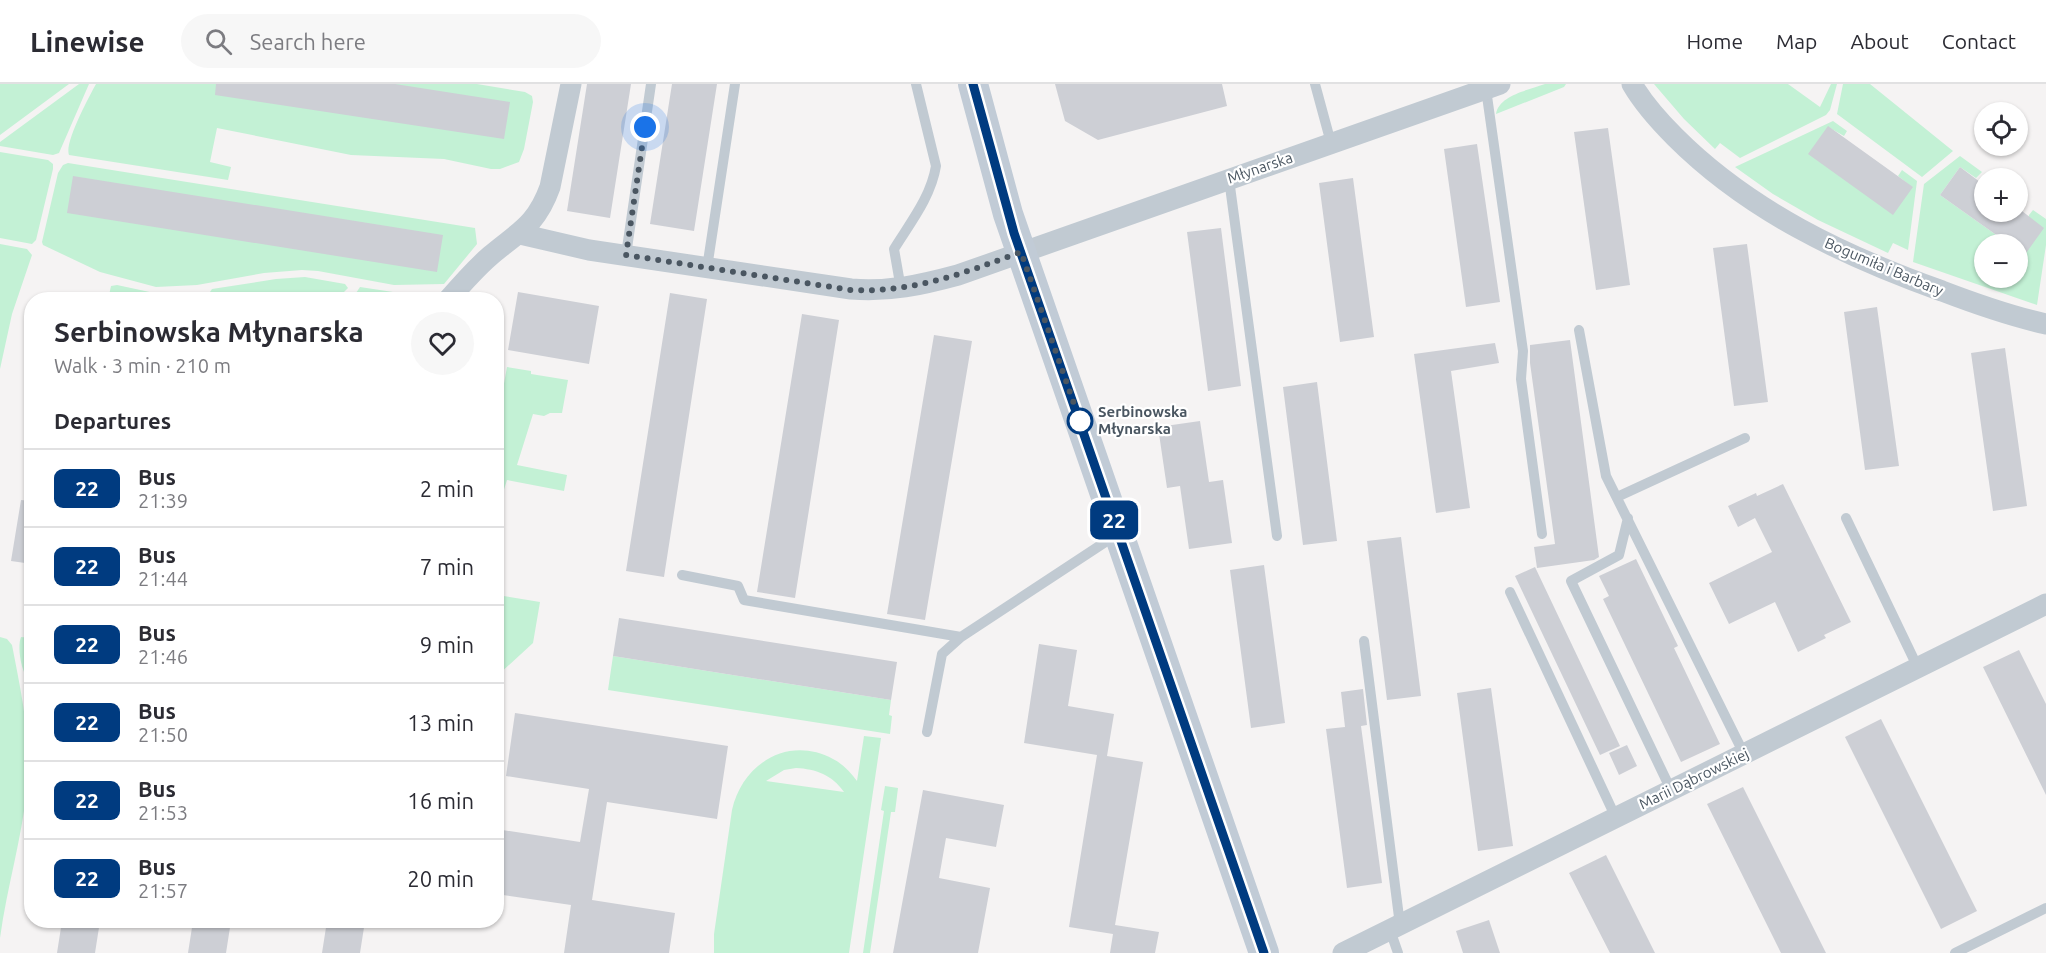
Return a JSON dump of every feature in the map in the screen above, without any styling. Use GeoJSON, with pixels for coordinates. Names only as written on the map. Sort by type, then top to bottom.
{"type":"FeatureCollection","features":[{"type":"Feature","properties":{"kind":"street"},"geometry":{"type":"LineString","coordinates":[[456,292],[490,256],[520,234],[544,203],[550,187],[571,84]]}},
{"type":"Feature","properties":{"kind":"street"},"geometry":{"type":"LineString","coordinates":[[973,84],[1021,252],[1264,953]]}},
{"type":"Feature","properties":{"kind":"street","name":"Bogumiła i Barbary"},"geometry":{"type":"LineString","coordinates":[[1632,84],[1648,107],[1684,146],[1725,180],[1776,215],[1832,247],[1889,272],[1989,308],[2046,324]]}},
{"type":"Feature","properties":{"kind":"street","name":"Młynarska"},"geometry":{"type":"LineString","coordinates":[[520,234],[589,250],[851,290],[901,289],[958,275],[1493,87]]}},
{"type":"Feature","properties":{"kind":"street","name":"Marii Dąbrowskiej"},"geometry":{"type":"LineString","coordinates":[[1343,953],[2046,604]]}},
{"type":"Feature","properties":{"kind":"lane"},"geometry":{"type":"LineString","coordinates":[[626,255],[651,84]]}},
{"type":"Feature","properties":{"kind":"lane"},"geometry":{"type":"LineString","coordinates":[[707,267],[735,84]]}},
{"type":"Feature","properties":{"kind":"lane"},"geometry":{"type":"LineString","coordinates":[[901,289],[894,249],[927,195],[934,180],[936,166],[916,84]]}},
{"type":"Feature","properties":{"kind":"lane"},"geometry":{"type":"LineString","coordinates":[[1315,84],[1331,143]]}},
{"type":"Feature","properties":{"kind":"lane"},"geometry":{"type":"LineString","coordinates":[[1493,87],[1522,351],[1521,379],[1542,534]]}},
{"type":"Feature","properties":{"kind":"lane"},"geometry":{"type":"LineString","coordinates":[[1229,179],[1277,536]]}},
{"type":"Feature","properties":{"kind":"lane"},"geometry":{"type":"LineString","coordinates":[[1579,330],[1606,476],[1744,754]]}},
{"type":"Feature","properties":{"kind":"lane"},"geometry":{"type":"LineString","coordinates":[[1617,497],[1744,438]]}},
{"type":"Feature","properties":{"kind":"lane"},"geometry":{"type":"LineString","coordinates":[[1628,518],[1619,555],[1571,581],[1671,790]]}},
{"type":"Feature","properties":{"kind":"lane"},"geometry":{"type":"LineString","coordinates":[[1846,518],[1918,668]]}},
{"type":"Feature","properties":{"kind":"lane"},"geometry":{"type":"LineString","coordinates":[[927,732],[942,654],[961,637],[1119,533]]}},
{"type":"Feature","properties":{"kind":"lane"},"geometry":{"type":"LineString","coordinates":[[682,575],[738,585],[744,600],[961,637]]}},
{"type":"Feature","properties":{"kind":"lane"},"geometry":{"type":"LineString","coordinates":[[1510,592],[1616,818]]}},
{"type":"Feature","properties":{"kind":"lane"},"geometry":{"type":"LineString","coordinates":[[1364,641],[1398,953]]}},
{"type":"Feature","properties":{"kind":"lane"},"geometry":{"type":"LineString","coordinates":[[1955,953],[2046,908]]}},
{"type":"Feature","properties":{"kind":"green space"},"geometry":{"type":"Polygon","coordinates":[[[0,84],[69,84],[0,135],[0,84]]]}},
{"type":"Feature","properties":{"kind":"green space"},"geometry":{"type":"Polygon","coordinates":[[[79,84],[89,84],[59,153],[53,155],[0,146],[0,142],[79,84]]]}},
{"type":"Feature","properties":{"kind":"green space"},"geometry":{"type":"Polygon","coordinates":[[[96,84],[477,84],[525,92],[532,96],[533,102],[524,149],[519,162],[500,169],[444,159],[351,155],[217,128],[210,162],[231,167],[228,180],[69,155],[70,141],[96,84]]]}},
{"type":"Feature","properties":{"kind":"green space"},"geometry":{"type":"Polygon","coordinates":[[[1545,84],[1566,84],[1564,87],[1496,114],[1498,108],[1509,98],[1545,84]]]}},
{"type":"Feature","properties":{"kind":"green space"},"geometry":{"type":"Polygon","coordinates":[[[1654,84],[1788,84],[1820,107],[1831,84],[1837,84],[1830,110],[1826,115],[1740,158],[1720,143],[1715,149],[1684,119],[1654,84]]]}},
{"type":"Feature","properties":{"kind":"green space"},"geometry":{"type":"Polygon","coordinates":[[[1843,84],[1870,84],[1953,151],[1922,177],[1837,114],[1843,84]]]}},
{"type":"Feature","properties":{"kind":"green space"},"geometry":{"type":"Polygon","coordinates":[[[1833,121],[1847,131],[1844,136],[1828,127],[1912,187],[1898,176],[1902,170],[1917,181],[1908,250],[1893,243],[1888,253],[1818,220],[1773,194],[1735,167],[1833,121]]]}},
{"type":"Feature","properties":{"kind":"green space"},"geometry":{"type":"Polygon","coordinates":[[[0,152],[48,160],[53,164],[36,240],[32,244],[0,238],[0,152]]]}},
{"type":"Feature","properties":{"kind":"green space"},"geometry":{"type":"Polygon","coordinates":[[[1960,156],[1976,168],[1974,168],[1974,177],[1960,167],[1940,195],[1974,219],[1974,222],[1978,222],[1995,234],[1974,234],[1974,283],[1913,262],[1924,184],[1960,156]]]}},
{"type":"Feature","properties":{"kind":"green space"},"geometry":{"type":"Polygon","coordinates":[[[68,163],[475,228],[477,244],[444,284],[394,285],[302,270],[264,273],[197,285],[156,287],[100,272],[43,245],[58,173],[63,165],[68,163]]]}},
{"type":"Feature","properties":{"kind":"green space"},"geometry":{"type":"Polygon","coordinates":[[[2033,210],[2046,219],[2046,245],[2037,305],[1988,288],[2028,288],[2027,234],[2029,215],[2033,210]]]}},
{"type":"Feature","properties":{"kind":"green space"},"geometry":{"type":"Polygon","coordinates":[[[0,244],[27,249],[32,255],[12,314],[0,369],[0,244]]]}},
{"type":"Feature","properties":{"kind":"green space"},"geometry":{"type":"Polygon","coordinates":[[[305,277],[345,284],[348,288],[344,292],[210,292],[212,289],[305,277]]]}},
{"type":"Feature","properties":{"kind":"green space"},"geometry":{"type":"Polygon","coordinates":[[[117,285],[150,292],[110,292],[111,286],[117,285]]]}},
{"type":"Feature","properties":{"kind":"green space"},"geometry":{"type":"Polygon","coordinates":[[[360,287],[393,292],[357,292],[360,287]]]}},
{"type":"Feature","properties":{"kind":"green space"},"geometry":{"type":"Polygon","coordinates":[[[507,367],[531,371],[531,374],[568,380],[562,413],[550,413],[544,416],[533,414],[517,465],[567,475],[564,491],[507,480],[504,490],[504,384],[507,367]]]}},
{"type":"Feature","properties":{"kind":"green space"},"geometry":{"type":"Polygon","coordinates":[[[504,596],[540,602],[533,643],[504,670],[504,596]]]}},
{"type":"Feature","properties":{"kind":"green space"},"geometry":{"type":"Polygon","coordinates":[[[0,637],[7,639],[12,645],[24,710],[24,810],[0,938],[0,637]]]}},
{"type":"Feature","properties":{"kind":"green space"},"geometry":{"type":"Polygon","coordinates":[[[21,637],[24,637],[24,671],[20,659],[21,637]]]}},
{"type":"Feature","properties":{"kind":"green space"},"geometry":{"type":"Polygon","coordinates":[[[613,656],[891,700],[890,734],[608,690],[613,656]]]}},
{"type":"Feature","properties":{"kind":"green space"},"geometry":{"type":"Polygon","coordinates":[[[864,736],[881,738],[849,953],[714,953],[714,934],[732,810],[737,794],[746,779],[756,767],[769,758],[784,752],[800,750],[816,752],[833,759],[846,768],[857,781],[864,736]],[[803,769],[784,770],[766,781],[844,792],[829,777],[803,769]]]}},
{"type":"Feature","properties":{"kind":"green space"},"geometry":{"type":"Polygon","coordinates":[[[885,786],[898,788],[895,812],[891,812],[870,953],[863,953],[884,811],[881,810],[885,786]]]}},
{"type":"Feature","properties":{"kind":"building"},"geometry":{"type":"Polygon","coordinates":[[[216,84],[395,84],[510,102],[504,139],[215,95],[216,84]]]}},
{"type":"Feature","properties":{"kind":"building"},"geometry":{"type":"Polygon","coordinates":[[[587,84],[631,84],[610,218],[567,211],[587,84]]]}},
{"type":"Feature","properties":{"kind":"building"},"geometry":{"type":"Polygon","coordinates":[[[672,84],[717,84],[694,231],[650,224],[672,84]]]}},
{"type":"Feature","properties":{"kind":"building"},"geometry":{"type":"Polygon","coordinates":[[[1055,84],[1222,84],[1227,106],[1098,140],[1065,121],[1055,84]]]}},
{"type":"Feature","properties":{"kind":"building"},"geometry":{"type":"Polygon","coordinates":[[[1828,126],[1913,187],[1893,215],[1808,154],[1828,126]]]}},
{"type":"Feature","properties":{"kind":"building"},"geometry":{"type":"Polygon","coordinates":[[[1608,128],[1630,285],[1596,290],[1574,132],[1608,128]]]}},
{"type":"Feature","properties":{"kind":"building"},"geometry":{"type":"Polygon","coordinates":[[[1477,144],[1500,302],[1466,307],[1444,149],[1477,144]]]}},
{"type":"Feature","properties":{"kind":"building"},"geometry":{"type":"Polygon","coordinates":[[[1960,167],[1974,178],[1974,219],[1940,195],[1960,167]]]}},
{"type":"Feature","properties":{"kind":"building"},"geometry":{"type":"Polygon","coordinates":[[[73,176],[443,235],[437,272],[67,213],[73,176]]]}},
{"type":"Feature","properties":{"kind":"building"},"geometry":{"type":"Polygon","coordinates":[[[1353,178],[1374,337],[1340,342],[1319,183],[1353,178]]]}},
{"type":"Feature","properties":{"kind":"building"},"geometry":{"type":"Polygon","coordinates":[[[2028,216],[2044,228],[2028,250],[2028,234],[1995,234],[1978,222],[2028,222],[2028,216]]]}},
{"type":"Feature","properties":{"kind":"building"},"geometry":{"type":"Polygon","coordinates":[[[1221,228],[1241,386],[1208,391],[1187,232],[1221,228]]]}},
{"type":"Feature","properties":{"kind":"building"},"geometry":{"type":"Polygon","coordinates":[[[1747,244],[1768,402],[1734,406],[1713,248],[1747,244]]]}},
{"type":"Feature","properties":{"kind":"building"},"geometry":{"type":"Polygon","coordinates":[[[518,292],[599,306],[589,364],[508,350],[518,292]]]}},
{"type":"Feature","properties":{"kind":"building"},"geometry":{"type":"Polygon","coordinates":[[[670,293],[707,299],[664,577],[626,571],[670,293]]]}},
{"type":"Feature","properties":{"kind":"building"},"geometry":{"type":"Polygon","coordinates":[[[1877,307],[1899,466],[1865,470],[1844,312],[1877,307]]]}},
{"type":"Feature","properties":{"kind":"building"},"geometry":{"type":"Polygon","coordinates":[[[802,314],[839,320],[795,598],[757,592],[802,314]]]}},
{"type":"Feature","properties":{"kind":"building"},"geometry":{"type":"Polygon","coordinates":[[[934,335],[972,341],[925,620],[887,614],[934,335]]]}},
{"type":"Feature","properties":{"kind":"building"},"geometry":{"type":"Polygon","coordinates":[[[1570,340],[1599,557],[1594,560],[1537,568],[1534,547],[1555,544],[1530,363],[1530,345],[1570,340]]]}},
{"type":"Feature","properties":{"kind":"building"},"geometry":{"type":"Polygon","coordinates":[[[1495,343],[1499,363],[1451,371],[1470,508],[1436,513],[1414,354],[1495,343]]]}},
{"type":"Feature","properties":{"kind":"building"},"geometry":{"type":"Polygon","coordinates":[[[2005,348],[2027,506],[1993,511],[1971,353],[2005,348]]]}},
{"type":"Feature","properties":{"kind":"building"},"geometry":{"type":"Polygon","coordinates":[[[1317,382],[1337,541],[1303,545],[1283,387],[1317,382]]]}},
{"type":"Feature","properties":{"kind":"building"},"geometry":{"type":"Polygon","coordinates":[[[1200,421],[1209,482],[1223,480],[1232,543],[1189,549],[1180,486],[1167,488],[1158,427],[1200,421]]]}},
{"type":"Feature","properties":{"kind":"building"},"geometry":{"type":"Polygon","coordinates":[[[1783,484],[1851,622],[1824,635],[1826,638],[1798,652],[1775,602],[1729,624],[1709,583],[1772,552],[1755,518],[1738,527],[1728,506],[1783,484]]]}},
{"type":"Feature","properties":{"kind":"building"},"geometry":{"type":"Polygon","coordinates":[[[21,500],[24,500],[24,563],[11,561],[21,500]]]}},
{"type":"Feature","properties":{"kind":"building"},"geometry":{"type":"Polygon","coordinates":[[[1401,537],[1421,696],[1387,700],[1367,541],[1401,537]]]}},
{"type":"Feature","properties":{"kind":"building"},"geometry":{"type":"Polygon","coordinates":[[[1636,559],[1678,646],[1674,648],[1720,744],[1681,762],[1603,599],[1609,596],[1599,576],[1636,559]]]}},
{"type":"Feature","properties":{"kind":"building"},"geometry":{"type":"Polygon","coordinates":[[[1264,565],[1285,723],[1251,728],[1230,570],[1264,565]]]}},
{"type":"Feature","properties":{"kind":"building"},"geometry":{"type":"Polygon","coordinates":[[[1535,567],[1620,746],[1600,755],[1515,576],[1535,567]]]}},
{"type":"Feature","properties":{"kind":"building"},"geometry":{"type":"Polygon","coordinates":[[[619,618],[897,662],[891,700],[613,656],[619,618]]]}},
{"type":"Feature","properties":{"kind":"building"},"geometry":{"type":"Polygon","coordinates":[[[1039,644],[1077,650],[1068,706],[1114,714],[1107,756],[1143,762],[1115,925],[1159,932],[1155,953],[1110,953],[1113,934],[1069,927],[1097,755],[1024,743],[1039,644]]]}},
{"type":"Feature","properties":{"kind":"building"},"geometry":{"type":"Polygon","coordinates":[[[2019,650],[2046,704],[2046,795],[1983,667],[2019,650]]]}},
{"type":"Feature","properties":{"kind":"building"},"geometry":{"type":"Polygon","coordinates":[[[1491,688],[1513,846],[1478,851],[1457,693],[1491,688]]]}},
{"type":"Feature","properties":{"kind":"building"},"geometry":{"type":"Polygon","coordinates":[[[1363,689],[1367,725],[1361,726],[1382,883],[1347,888],[1326,729],[1345,727],[1341,692],[1363,689]]]}},
{"type":"Feature","properties":{"kind":"building"},"geometry":{"type":"Polygon","coordinates":[[[515,713],[728,746],[717,819],[607,802],[592,900],[675,913],[669,953],[564,953],[571,905],[504,895],[504,830],[580,842],[589,789],[506,776],[515,713]]]}},
{"type":"Feature","properties":{"kind":"building"},"geometry":{"type":"Polygon","coordinates":[[[1881,719],[1977,911],[1941,929],[1845,737],[1881,719]]]}},
{"type":"Feature","properties":{"kind":"building"},"geometry":{"type":"Polygon","coordinates":[[[1627,745],[1637,766],[1619,775],[1609,753],[1627,745]]]}},
{"type":"Feature","properties":{"kind":"building"},"geometry":{"type":"Polygon","coordinates":[[[1743,787],[1826,953],[1781,953],[1707,804],[1743,787]]]}},
{"type":"Feature","properties":{"kind":"building"},"geometry":{"type":"Polygon","coordinates":[[[923,790],[1004,805],[996,847],[946,838],[939,878],[990,888],[978,953],[893,953],[923,790]]]}},
{"type":"Feature","properties":{"kind":"building"},"geometry":{"type":"Polygon","coordinates":[[[1606,855],[1655,953],[1610,953],[1569,873],[1606,855]]]}},
{"type":"Feature","properties":{"kind":"building"},"geometry":{"type":"Polygon","coordinates":[[[1489,920],[1500,953],[1463,953],[1456,931],[1489,920]]]}},
{"type":"Feature","properties":{"kind":"building"},"geometry":{"type":"Polygon","coordinates":[[[61,928],[99,928],[95,953],[57,953],[61,928]]]}},
{"type":"Feature","properties":{"kind":"building"},"geometry":{"type":"Polygon","coordinates":[[[192,928],[230,928],[226,953],[188,953],[192,928]]]}},
{"type":"Feature","properties":{"kind":"building"},"geometry":{"type":"Polygon","coordinates":[[[326,928],[364,928],[360,953],[322,953],[326,928]]]}},
{"type":"Feature","properties":{"kind":"bus line","name":"22"},"geometry":{"type":"LineString","coordinates":[[973,84],[1014,233],[1264,953]]}},
{"type":"Feature","properties":{"kind":"place","name":"Serbinowska Młynarska"},"geometry":{"type":"Point","coordinates":[1080,421]}},
{"type":"Feature","properties":{"kind":"route"},"geometry":{"type":"LineString","coordinates":[[645,127],[626,255],[851,290],[879,291],[930,283],[1021,252],[1080,421]]}}]}
